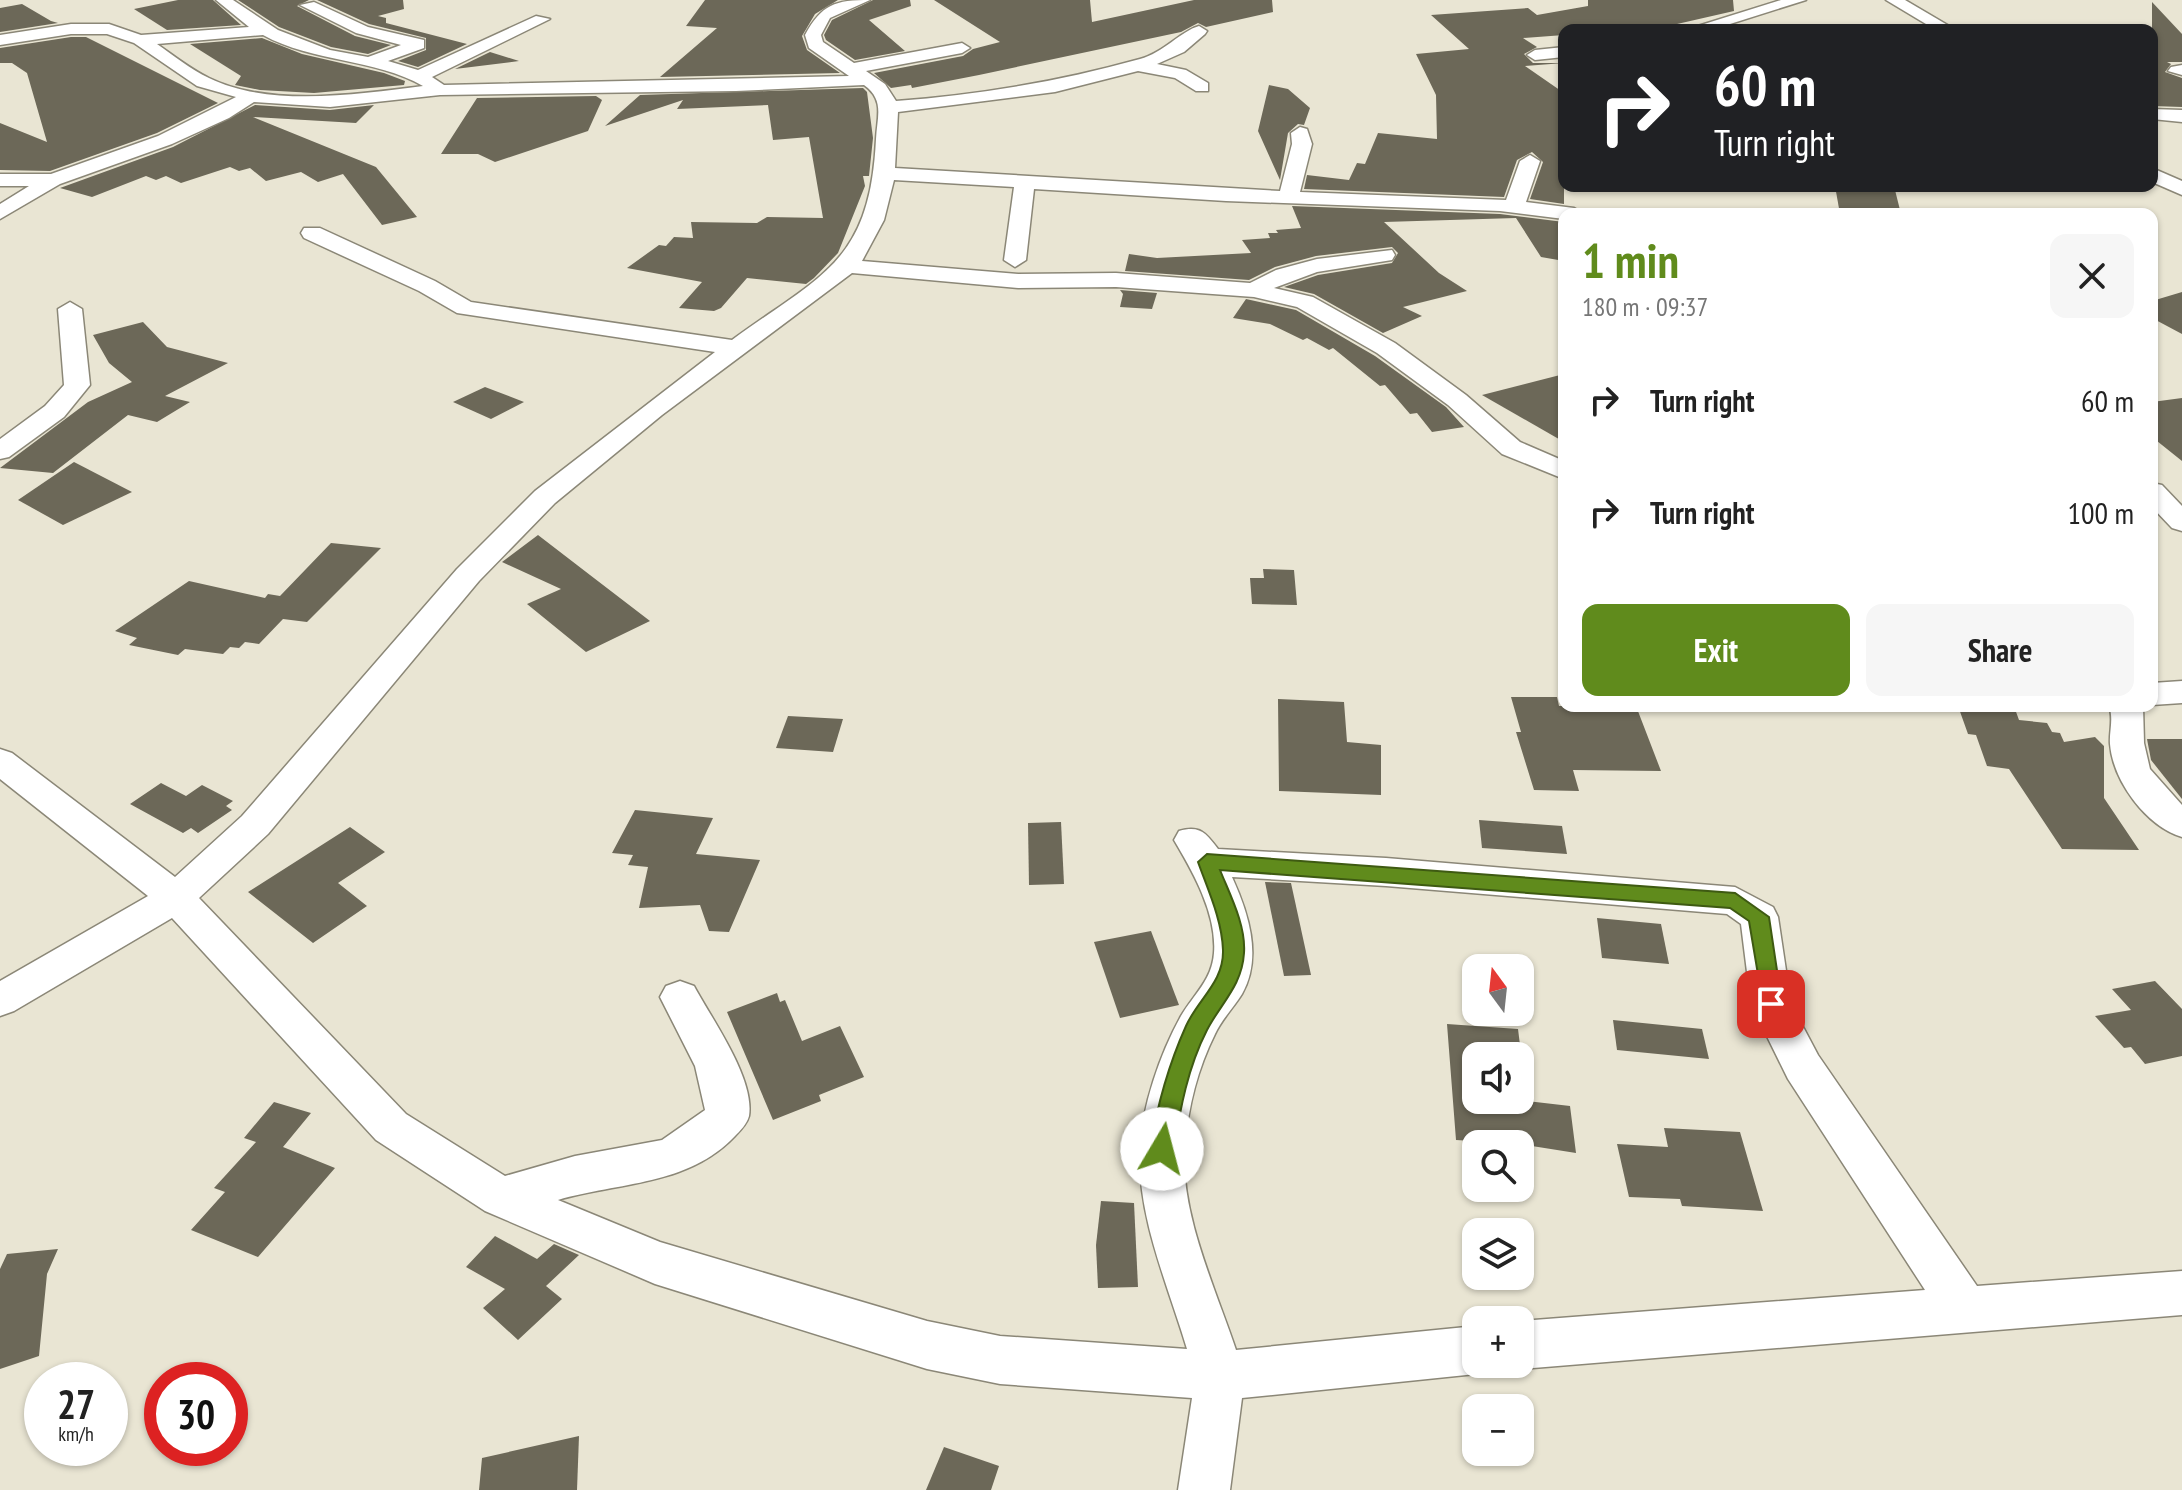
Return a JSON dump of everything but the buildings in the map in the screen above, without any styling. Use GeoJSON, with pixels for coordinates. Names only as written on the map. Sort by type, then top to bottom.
{"type":"FeatureCollection","features":[{"type":"Feature","properties":{"kind":"street"},"geometry":{"type":"LineString","coordinates":[[224,0],[251,24],[307,49],[421,75],[440,90]]}},
{"type":"Feature","properties":{"kind":"street"},"geometry":{"type":"LineString","coordinates":[[0,1000],[176,898],[255,825],[468,575],[545,497],[847,266],[877,217],[885,173],[885,122],[890,107],[879,88],[815,44],[813,35],[824,15],[862,0]]}},
{"type":"Feature","properties":{"kind":"street"},"geometry":{"type":"LineString","coordinates":[[1714,24],[1798,0]]}},
{"type":"Feature","properties":{"kind":"street"},"geometry":{"type":"LineString","coordinates":[[1894,0],[1937,24]]}},
{"type":"Feature","properties":{"kind":"street"},"geometry":{"type":"LineString","coordinates":[[308,5],[362,30],[418,44],[368,63]]}},
{"type":"Feature","properties":{"kind":"street"},"geometry":{"type":"LineString","coordinates":[[421,75],[542,19]]}},
{"type":"Feature","properties":{"kind":"street"},"geometry":{"type":"LineString","coordinates":[[0,40],[87,28],[109,29],[140,40],[203,82],[250,96],[330,102],[440,90],[736,86],[858,74],[962,48]]}},
{"type":"Feature","properties":{"kind":"street"},"geometry":{"type":"LineString","coordinates":[[140,40],[267,30]]}},
{"type":"Feature","properties":{"kind":"street"},"geometry":{"type":"LineString","coordinates":[[890,107],[1023,94],[1133,65],[1176,49],[1199,31]]}},
{"type":"Feature","properties":{"kind":"street"},"geometry":{"type":"LineString","coordinates":[[1535,55],[1558,53]]}},
{"type":"Feature","properties":{"kind":"street"},"geometry":{"type":"LineString","coordinates":[[1133,65],[1180,74],[1202,87]]}},
{"type":"Feature","properties":{"kind":"street"},"geometry":{"type":"LineString","coordinates":[[0,213],[53,180],[165,140],[223,114],[250,96]]}},
{"type":"Feature","properties":{"kind":"street"},"geometry":{"type":"LineString","coordinates":[[2158,114],[2182,116]]}},
{"type":"Feature","properties":{"kind":"street"},"geometry":{"type":"LineString","coordinates":[[1289,195],[1302,144],[1300,133]]}},
{"type":"Feature","properties":{"kind":"street"},"geometry":{"type":"LineString","coordinates":[[1514,206],[1530,161]]}},
{"type":"Feature","properties":{"kind":"street"},"geometry":{"type":"LineString","coordinates":[[2158,171],[2182,165]]}},
{"type":"Feature","properties":{"kind":"street"},"geometry":{"type":"LineString","coordinates":[[885,173],[1226,195],[1289,195],[1514,206],[1558,212]]}},
{"type":"Feature","properties":{"kind":"street"},"geometry":{"type":"LineString","coordinates":[[2158,176],[2182,189]]}},
{"type":"Feature","properties":{"kind":"street"},"geometry":{"type":"LineString","coordinates":[[0,180],[53,180]]}},
{"type":"Feature","properties":{"kind":"street"},"geometry":{"type":"LineString","coordinates":[[1015,260],[1025,181]]}},
{"type":"Feature","properties":{"kind":"street"},"geometry":{"type":"LineString","coordinates":[[312,233],[427,286],[465,308],[736,348]]}},
{"type":"Feature","properties":{"kind":"street"},"geometry":{"type":"LineString","coordinates":[[1254,290],[1272,278],[1304,268],[1384,255]]}},
{"type":"Feature","properties":{"kind":"street"},"geometry":{"type":"LineString","coordinates":[[847,266],[1018,281],[1116,280],[1254,290],[1320,307],[1398,356],[1457,400],[1511,448],[1558,468]]}},
{"type":"Feature","properties":{"kind":"street"},"geometry":{"type":"LineString","coordinates":[[0,451],[50,415],[76,387],[78,371],[70,309]]}},
{"type":"Feature","properties":{"kind":"street"},"geometry":{"type":"LineString","coordinates":[[2158,497],[2182,522]]}},
{"type":"Feature","properties":{"kind":"street"},"geometry":{"type":"LineString","coordinates":[[2158,694],[2182,692]]}},
{"type":"Feature","properties":{"kind":"street"},"geometry":{"type":"LineString","coordinates":[[2129,712],[2131,717],[2127,741],[2133,772],[2149,797],[2182,824]]}},
{"type":"Feature","properties":{"kind":"street"},"geometry":{"type":"LineString","coordinates":[[0,761],[176,898],[391,1127],[501,1197],[655,1262],[927,1345],[1000,1360],[1220,1376],[1462,1351]]}},
{"type":"Feature","properties":{"kind":"street"},"geometry":{"type":"LineString","coordinates":[[1204,1490],[1220,1376],[1167,1208],[1162,1149],[1169,1100],[1197,1026],[1227,985],[1234,952],[1230,924],[1200,851],[1735,901],[1759,917],[1771,1004],[1803,1067],[1964,1309]]}},
{"type":"Feature","properties":{"kind":"street"},"geometry":{"type":"LineString","coordinates":[[501,1197],[584,1174],[642,1165],[680,1155],[709,1137],[727,1116],[726,1091],[715,1057],[696,1030],[680,997]]}},
{"type":"Feature","properties":{"kind":"street"},"geometry":{"type":"LineString","coordinates":[[1534,1344],[1964,1309],[2108,1302],[2182,1293]]}},
{"type":"Feature","properties":{"kind":"route"},"geometry":{"type":"LineString","coordinates":[[1162,1149],[1169,1100],[1197,1026],[1227,985],[1234,952],[1230,924],[1207,862],[1386,872],[1735,901],[1759,917],[1771,1004]]}}]}
